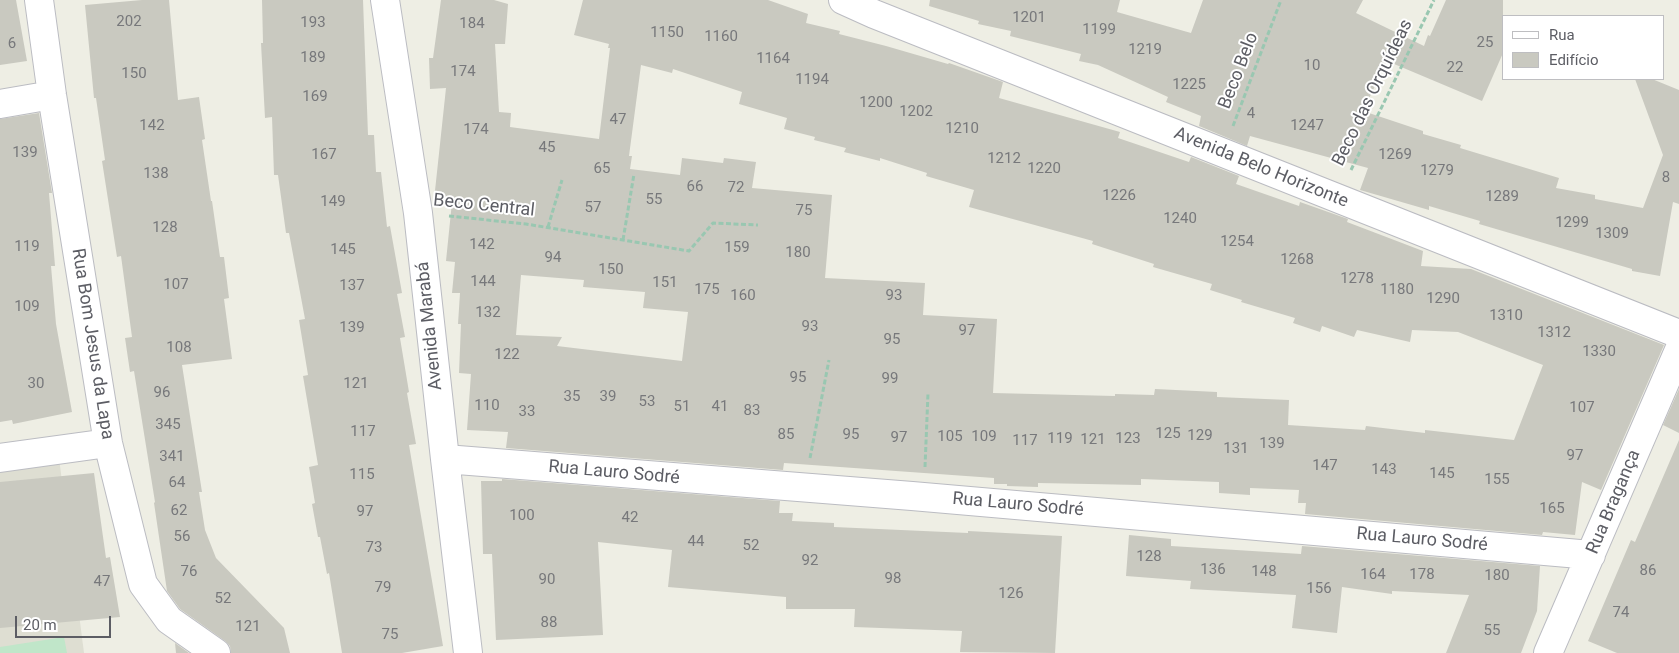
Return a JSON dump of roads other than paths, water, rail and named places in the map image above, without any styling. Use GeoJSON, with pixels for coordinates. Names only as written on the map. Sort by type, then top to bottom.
{"type":"FeatureCollection","features":[{"type":"Feature","properties":{"kind":"street","name":"Rua Bom Jesus da Lapa"},"geometry":{"type":"LineString","coordinates":[[39,0],[52,95],[108,443],[143,584],[169,620],[216,653]]}},
{"type":"Feature","properties":{"kind":"street","name":"Avenida Marabá"},"geometry":{"type":"LineString","coordinates":[[385,0],[418,212],[468,653]]}},
{"type":"Feature","properties":{"kind":"street","name":"Avenida Belo Horizonte"},"geometry":{"type":"LineString","coordinates":[[843,0],[1679,334]]}},
{"type":"Feature","properties":{"kind":"street"},"geometry":{"type":"LineString","coordinates":[[0,104],[52,95]]}},
{"type":"Feature","properties":{"kind":"street","name":"Rua Bragança"},"geometry":{"type":"LineString","coordinates":[[1548,653],[1679,350]]}},
{"type":"Feature","properties":{"kind":"street"},"geometry":{"type":"LineString","coordinates":[[0,458],[108,443]]}},
{"type":"Feature","properties":{"kind":"street","name":"Rua Lauro Sodré"},"geometry":{"type":"LineString","coordinates":[[445,459],[923,497],[1591,555]]}}]}
